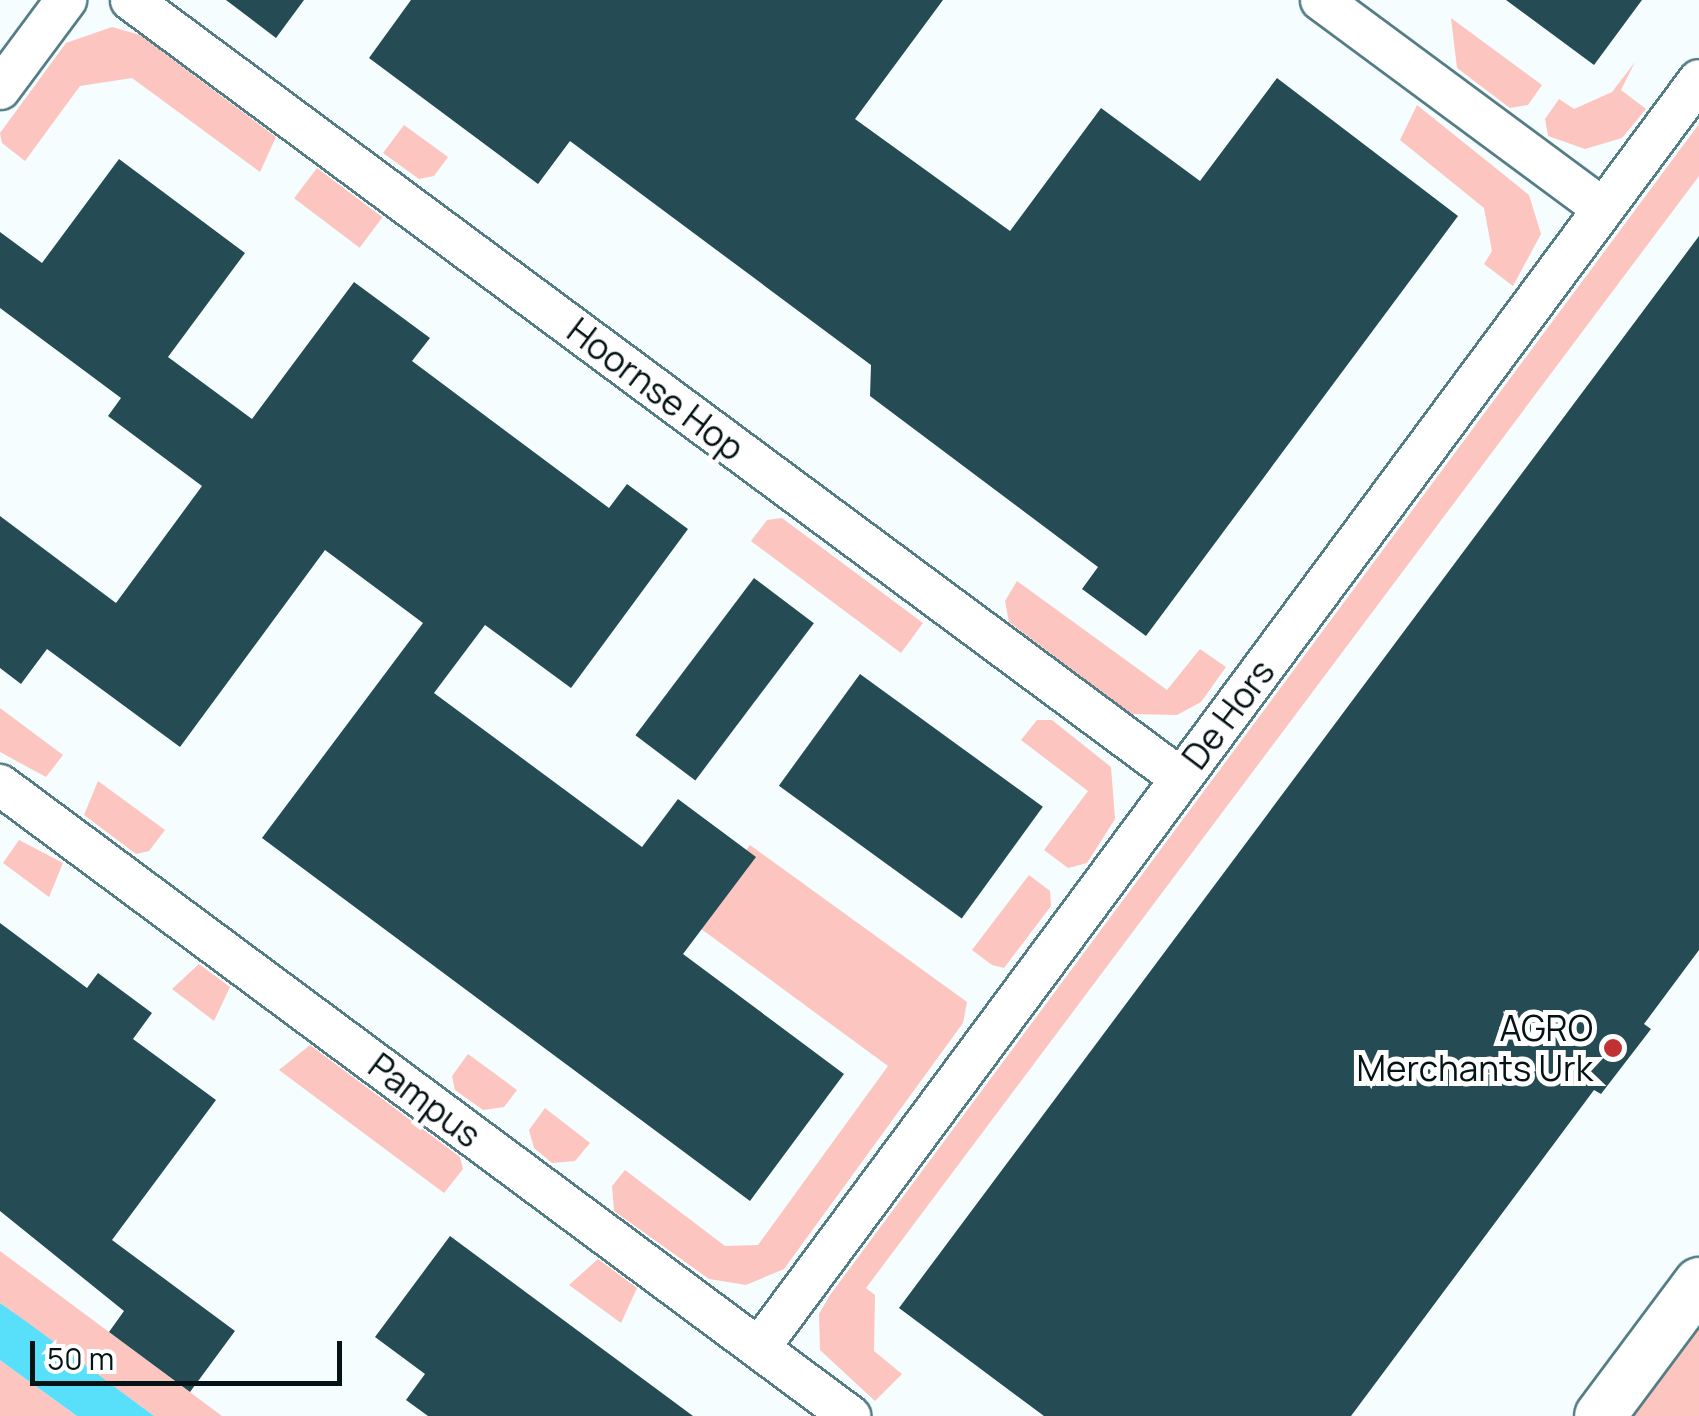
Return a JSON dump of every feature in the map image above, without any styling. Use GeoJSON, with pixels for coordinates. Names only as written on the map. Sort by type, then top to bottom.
{"type":"FeatureCollection","features":[{"type":"Feature","properties":{"kind":"street"},"geometry":{"type":"LineString","coordinates":[[0,89],[66,0]]}},
{"type":"Feature","properties":{"kind":"street","name":"Hoornse Hop"},"geometry":{"type":"LineString","coordinates":[[131,0],[1180,778]]}},
{"type":"Feature","properties":{"kind":"street"},"geometry":{"type":"LineString","coordinates":[[1322,0],[1603,209]]}},
{"type":"Feature","properties":{"kind":"street","name":"De Hors"},"geometry":{"type":"LineString","coordinates":[[758,1348],[1699,80]]}},
{"type":"Feature","properties":{"kind":"street","name":"Pampus"},"geometry":{"type":"LineString","coordinates":[[0,785],[850,1416]]}},
{"type":"Feature","properties":{"kind":"street"},"geometry":{"type":"LineString","coordinates":[[1600,1416],[1699,1282]]}},
{"type":"Feature","properties":{"kind":"shaded area"},"geometry":{"type":"Polygon","coordinates":[[[1451,18],[1542,85],[1528,105],[1510,108],[1457,68],[1451,18]]]}},
{"type":"Feature","properties":{"kind":"shaded area"},"geometry":{"type":"Polygon","coordinates":[[[112,27],[140,35],[276,137],[260,172],[132,78],[80,86],[25,161],[2,143],[0,133],[66,43],[112,27]]]}},
{"type":"Feature","properties":{"kind":"shaded area"},"geometry":{"type":"Polygon","coordinates":[[[1635,62],[1621,90],[1646,109],[1622,138],[1585,149],[1548,136],[1545,119],[1559,99],[1574,109],[1612,92],[1635,62]]]}},
{"type":"Feature","properties":{"kind":"shaded area"},"geometry":{"type":"Polygon","coordinates":[[[1417,105],[1529,195],[1541,234],[1513,286],[1484,264],[1492,251],[1484,208],[1400,140],[1417,105]]]}},
{"type":"Feature","properties":{"kind":"shaded area"},"geometry":{"type":"Polygon","coordinates":[[[1699,124],[1699,176],[866,1288],[875,1295],[874,1351],[902,1374],[875,1401],[820,1350],[819,1314],[830,1295],[1699,124]]]}},
{"type":"Feature","properties":{"kind":"shaded area"},"geometry":{"type":"Polygon","coordinates":[[[404,125],[448,157],[434,176],[419,179],[383,153],[404,125]]]}},
{"type":"Feature","properties":{"kind":"shaded area"},"geometry":{"type":"Polygon","coordinates":[[[317,168],[382,217],[360,248],[294,198],[317,168]]]}},
{"type":"Feature","properties":{"kind":"shaded area"},"geometry":{"type":"Polygon","coordinates":[[[782,518],[923,623],[901,653],[751,541],[767,520],[782,518]]]}},
{"type":"Feature","properties":{"kind":"shaded area"},"geometry":{"type":"Polygon","coordinates":[[[1017,581],[1167,690],[1200,649],[1226,667],[1201,702],[1177,715],[1131,714],[1009,622],[1005,601],[1017,581]]]}},
{"type":"Feature","properties":{"kind":"shaded area"},"geometry":{"type":"Polygon","coordinates":[[[0,708],[63,755],[46,777],[0,752],[0,708]]]}},
{"type":"Feature","properties":{"kind":"shaded area"},"geometry":{"type":"Polygon","coordinates":[[[1037,720],[1052,720],[1111,767],[1115,819],[1087,863],[1068,868],[1044,850],[1088,791],[1021,740],[1037,720]]]}},
{"type":"Feature","properties":{"kind":"shaded area"},"geometry":{"type":"Polygon","coordinates":[[[98,781],[165,830],[149,851],[136,854],[84,815],[98,781]]]}},
{"type":"Feature","properties":{"kind":"shaded area"},"geometry":{"type":"Polygon","coordinates":[[[19,840],[63,863],[49,897],[3,863],[19,840]]]}},
{"type":"Feature","properties":{"kind":"shaded area"},"geometry":{"type":"Polygon","coordinates":[[[750,845],[967,1002],[963,1023],[784,1269],[746,1285],[709,1279],[614,1211],[612,1186],[625,1170],[725,1246],[758,1245],[888,1066],[693,923],[750,845]]]}},
{"type":"Feature","properties":{"kind":"shaded area"},"geometry":{"type":"Polygon","coordinates":[[[1029,875],[1050,891],[1051,906],[1004,968],[992,965],[972,950],[1029,875]]]}},
{"type":"Feature","properties":{"kind":"shaded area"},"geometry":{"type":"Polygon","coordinates":[[[199,964],[230,987],[214,1021],[172,989],[199,964]]]}},
{"type":"Feature","properties":{"kind":"shaded area"},"geometry":{"type":"Polygon","coordinates":[[[310,1045],[460,1157],[463,1169],[444,1193],[279,1070],[310,1045]]]}},
{"type":"Feature","properties":{"kind":"shaded area"},"geometry":{"type":"Polygon","coordinates":[[[468,1054],[517,1090],[504,1107],[483,1110],[455,1090],[452,1076],[468,1054]]]}},
{"type":"Feature","properties":{"kind":"shaded area"},"geometry":{"type":"Polygon","coordinates":[[[545,1108],[590,1143],[575,1161],[552,1163],[534,1148],[529,1130],[545,1108]]]}},
{"type":"Feature","properties":{"kind":"shaded area"},"geometry":{"type":"Polygon","coordinates":[[[0,1251],[222,1416],[154,1416],[0,1303],[0,1251]]]}},
{"type":"Feature","properties":{"kind":"shaded area"},"geometry":{"type":"Polygon","coordinates":[[[598,1259],[637,1288],[621,1323],[569,1285],[598,1259]]]}},
{"type":"Feature","properties":{"kind":"shaded area"},"geometry":{"type":"Polygon","coordinates":[[[1699,1322],[1699,1416],[1629,1416],[1699,1322]]]}},
{"type":"Feature","properties":{"kind":"shaded area"},"geometry":{"type":"Polygon","coordinates":[[[0,1360],[8,1366],[77,1416],[0,1416],[0,1360]]]}},
{"type":"Feature","properties":{"kind":"water"},"geometry":{"type":"Polygon","coordinates":[[[0,1303],[154,1416],[77,1416],[8,1366],[0,1360],[0,1303]]]}},
{"type":"Feature","properties":{"kind":"building"},"geometry":{"type":"Polygon","coordinates":[[[226,0],[304,0],[276,38],[226,0]]]}},
{"type":"Feature","properties":{"kind":"building"},"geometry":{"type":"Polygon","coordinates":[[[411,0],[943,0],[855,119],[1010,231],[1101,108],[1200,181],[1277,78],[1458,216],[1146,636],[1082,589],[1098,567],[870,396],[871,365],[570,141],[538,184],[369,58],[411,0]]]}},
{"type":"Feature","properties":{"kind":"building"},"geometry":{"type":"Polygon","coordinates":[[[1506,0],[1642,0],[1594,65],[1506,0]]]}},
{"type":"Feature","properties":{"kind":"building"},"geometry":{"type":"Polygon","coordinates":[[[119,159],[245,253],[168,357],[252,419],[354,282],[430,338],[412,361],[609,508],[627,484],[688,529],[571,688],[485,625],[434,693],[642,847],[678,799],[756,857],[683,954],[844,1074],[750,1201],[262,838],[423,623],[325,550],[180,747],[47,649],[21,684],[0,668],[0,516],[116,603],[202,486],[108,416],[121,398],[0,308],[0,232],[42,263],[119,159]]]}},
{"type":"Feature","properties":{"kind":"building"},"geometry":{"type":"Polygon","coordinates":[[[1699,236],[1699,950],[1644,1024],[1651,1029],[1601,1094],[1594,1090],[1351,1416],[1044,1416],[899,1308],[1699,236]]]}},
{"type":"Feature","properties":{"kind":"building"},"geometry":{"type":"Polygon","coordinates":[[[754,578],[814,623],[695,780],[635,735],[754,578]]]}},
{"type":"Feature","properties":{"kind":"building"},"geometry":{"type":"Polygon","coordinates":[[[860,674],[1043,807],[962,918],[779,786],[860,674]]]}},
{"type":"Feature","properties":{"kind":"building"},"geometry":{"type":"Polygon","coordinates":[[[0,923],[87,988],[98,973],[152,1013],[133,1039],[216,1100],[112,1240],[235,1331],[190,1392],[109,1332],[124,1311],[0,1211],[0,923]]]}},
{"type":"Feature","properties":{"kind":"building"},"geometry":{"type":"Polygon","coordinates":[[[450,1236],[693,1416],[428,1416],[406,1400],[425,1374],[375,1337],[450,1236]]]}},
{"type":"Feature","properties":{"kind":"place","name":"AGRO Merchants Urk"},"geometry":{"type":"Point","coordinates":[1613,1048]}}]}
